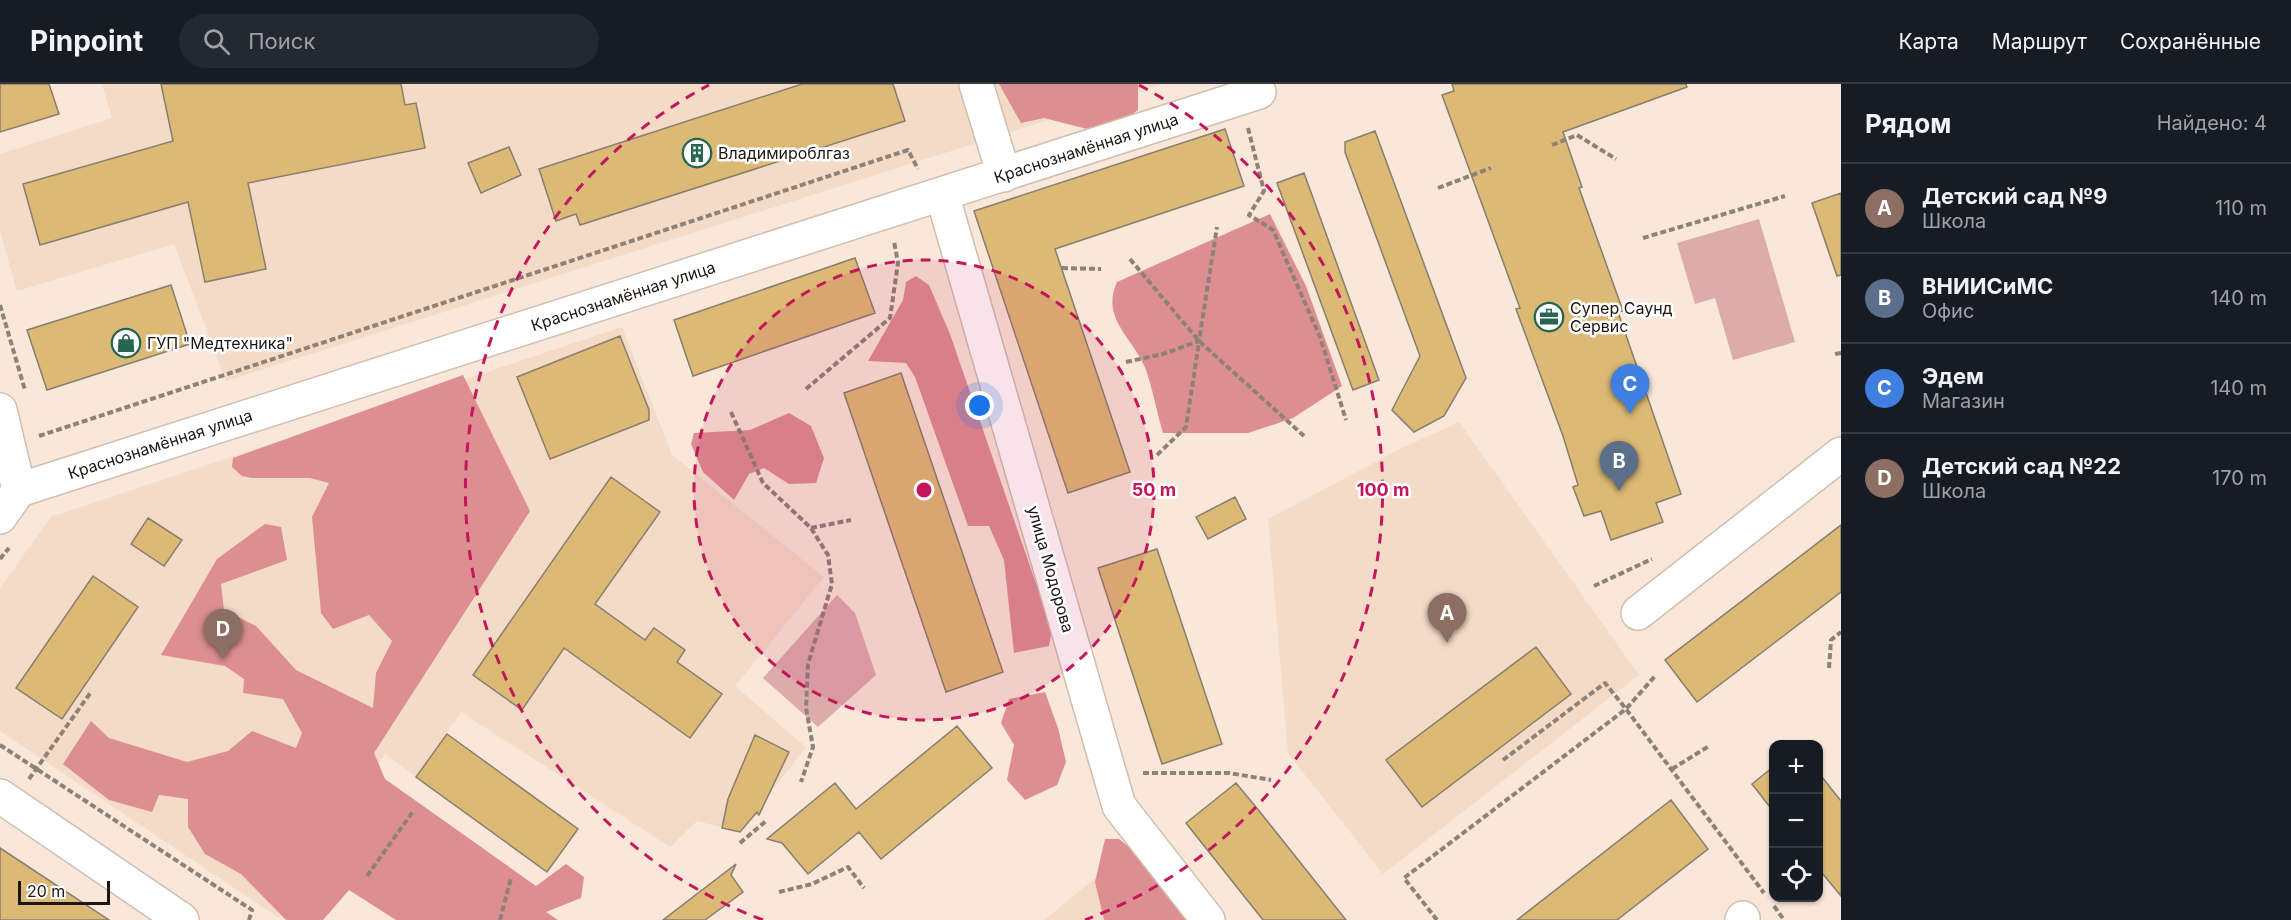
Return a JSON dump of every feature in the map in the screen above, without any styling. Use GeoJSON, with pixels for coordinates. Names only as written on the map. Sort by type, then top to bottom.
{"type":"FeatureCollection","features":[{"type":"Feature","properties":{"kind":"street"},"geometry":{"type":"LineString","coordinates":[[976,84],[1004,175]]}},
{"type":"Feature","properties":{"kind":"street","name":"Краснознамённая улица"},"geometry":{"type":"LineString","coordinates":[[19,490],[1250,95]]}},
{"type":"Feature","properties":{"kind":"street","name":"улица Модорова"},"geometry":{"type":"LineString","coordinates":[[942,194],[1119,806],[1208,920]]}},
{"type":"Feature","properties":{"kind":"street"},"geometry":{"type":"LineString","coordinates":[[0,410],[19,490],[0,517]]}},
{"type":"Feature","properties":{"kind":"street"},"geometry":{"type":"LineString","coordinates":[[1638,614],[1841,454]]}},
{"type":"Feature","properties":{"kind":"street"},"geometry":{"type":"LineString","coordinates":[[6,800],[165,915]]}},
{"type":"Feature","properties":{"kind":"path"},"geometry":{"type":"LineString","coordinates":[[1250,95],[1264,191],[1249,215],[1273,230],[1320,337],[1346,420]]}},
{"type":"Feature","properties":{"kind":"path"},"geometry":{"type":"LineString","coordinates":[[1552,145],[1577,135],[1616,159]]}},
{"type":"Feature","properties":{"kind":"path"},"geometry":{"type":"LineString","coordinates":[[39,436],[908,150],[921,175],[942,194]]}},
{"type":"Feature","properties":{"kind":"path"},"geometry":{"type":"LineString","coordinates":[[1438,188],[1491,168]]}},
{"type":"Feature","properties":{"kind":"path"},"geometry":{"type":"LineString","coordinates":[[1643,238],[1785,196]]}},
{"type":"Feature","properties":{"kind":"path"},"geometry":{"type":"LineString","coordinates":[[806,389],[890,318],[898,263],[889,211]]}},
{"type":"Feature","properties":{"kind":"path"},"geometry":{"type":"LineString","coordinates":[[1157,455],[1186,427],[1217,227]]}},
{"type":"Feature","properties":{"kind":"path"},"geometry":{"type":"LineString","coordinates":[[1130,259],[1199,341],[1304,436]]}},
{"type":"Feature","properties":{"kind":"path"},"geometry":{"type":"LineString","coordinates":[[1062,268],[1101,269]]}},
{"type":"Feature","properties":{"kind":"path"},"geometry":{"type":"LineString","coordinates":[[1126,362],[1163,354],[1199,341]]}},
{"type":"Feature","properties":{"kind":"path"},"geometry":{"type":"LineString","coordinates":[[1835,354],[1841,353]]}},
{"type":"Feature","properties":{"kind":"path"},"geometry":{"type":"LineString","coordinates":[[731,412],[763,483],[811,528],[828,555],[832,584],[808,664],[806,708],[813,747],[801,782]]}},
{"type":"Feature","properties":{"kind":"path"},"geometry":{"type":"LineString","coordinates":[[811,528],[851,520]]}},
{"type":"Feature","properties":{"kind":"path"},"geometry":{"type":"LineString","coordinates":[[1594,586],[1659,555]]}},
{"type":"Feature","properties":{"kind":"path"},"geometry":{"type":"LineString","coordinates":[[1829,668],[1831,640],[1841,632]]}},
{"type":"Feature","properties":{"kind":"path"},"geometry":{"type":"LineString","coordinates":[[1437,920],[1404,878],[1626,709],[1656,675]]}},
{"type":"Feature","properties":{"kind":"path"},"geometry":{"type":"LineString","coordinates":[[1503,760],[1605,683],[1784,920]]}},
{"type":"Feature","properties":{"kind":"path"},"geometry":{"type":"LineString","coordinates":[[6,800],[36,769],[91,692]]}},
{"type":"Feature","properties":{"kind":"path"},"geometry":{"type":"LineString","coordinates":[[0,745],[252,910],[249,920]]}},
{"type":"Feature","properties":{"kind":"path"},"geometry":{"type":"LineString","coordinates":[[1672,770],[1709,746]]}},
{"type":"Feature","properties":{"kind":"path"},"geometry":{"type":"LineString","coordinates":[[1110,772],[1229,772],[1270,780]]}},
{"type":"Feature","properties":{"kind":"path"},"geometry":{"type":"LineString","coordinates":[[367,876],[414,810]]}},
{"type":"Feature","properties":{"kind":"path"},"geometry":{"type":"LineString","coordinates":[[740,843],[766,821]]}},
{"type":"Feature","properties":{"kind":"path"},"geometry":{"type":"LineString","coordinates":[[779,892],[812,884],[848,867],[864,888]]}},
{"type":"Feature","properties":{"kind":"path"},"geometry":{"type":"LineString","coordinates":[[500,920],[511,878]]}},
{"type":"Feature","properties":{"kind":"shaded area"},"geometry":{"type":"Polygon","coordinates":[[[102,84],[1162,84],[226,381],[174,244],[17,291],[0,231],[0,154],[112,118],[102,84]]]}},
{"type":"Feature","properties":{"kind":"shaded area"},"geometry":{"type":"Polygon","coordinates":[[[999,84],[1138,84],[1138,110],[1128,118],[1095,131],[1044,118],[1021,123],[999,84]]]}},
{"type":"Feature","properties":{"kind":"shaded area"},"geometry":{"type":"Polygon","coordinates":[[[1270,214],[1306,286],[1342,386],[1293,418],[1248,433],[1163,433],[1146,370],[1116,318],[1113,295],[1117,282],[1270,214]]]}},
{"type":"Feature","properties":{"kind":"shaded area"},"geometry":{"type":"Polygon","coordinates":[[[1759,219],[1795,342],[1733,360],[1715,298],[1695,304],[1677,243],[1759,219]]]}},
{"type":"Feature","properties":{"kind":"shaded area"},"geometry":{"type":"Polygon","coordinates":[[[916,276],[929,285],[950,334],[1052,630],[1049,646],[1014,653],[1004,560],[989,526],[968,526],[915,377],[906,363],[868,361],[903,300],[906,282],[916,276]]]}},
{"type":"Feature","properties":{"kind":"shaded area"},"geometry":{"type":"Polygon","coordinates":[[[622,327],[672,455],[824,577],[735,686],[806,747],[740,832],[697,821],[670,847],[461,712],[416,777],[385,754],[279,918],[0,731],[0,588],[51,517],[622,327]]]}},
{"type":"Feature","properties":{"kind":"shaded area"},"geometry":{"type":"Polygon","coordinates":[[[463,375],[530,511],[374,753],[385,779],[536,886],[566,864],[584,877],[581,898],[546,912],[558,920],[396,920],[349,890],[323,920],[286,920],[241,874],[205,854],[188,827],[188,799],[159,795],[152,812],[109,800],[63,764],[91,721],[109,738],[187,762],[228,751],[252,731],[296,748],[302,733],[283,699],[243,693],[244,679],[225,666],[161,655],[217,559],[265,524],[281,527],[287,560],[221,584],[224,610],[256,626],[296,670],[373,708],[376,673],[392,641],[369,615],[333,629],[321,613],[312,517],[329,483],[310,478],[242,476],[232,467],[233,458],[463,375]]]}},
{"type":"Feature","properties":{"kind":"shaded area"},"geometry":{"type":"Polygon","coordinates":[[[789,413],[811,426],[824,458],[816,483],[789,484],[764,468],[749,474],[734,500],[703,472],[691,444],[694,433],[750,430],[789,413]]]}},
{"type":"Feature","properties":{"kind":"shaded area"},"geometry":{"type":"Polygon","coordinates":[[[1459,422],[1639,675],[1383,874],[1288,753],[1268,519],[1404,447],[1459,422]]]}},
{"type":"Feature","properties":{"kind":"shaded area"},"geometry":{"type":"Polygon","coordinates":[[[837,595],[855,613],[876,675],[818,727],[763,678],[837,595]]]}},
{"type":"Feature","properties":{"kind":"shaded area"},"geometry":{"type":"Polygon","coordinates":[[[1045,692],[1058,728],[1066,762],[1057,785],[1025,800],[1007,780],[1014,745],[1001,723],[1009,699],[1045,692]]]}},
{"type":"Feature","properties":{"kind":"shaded area"},"geometry":{"type":"Polygon","coordinates":[[[1105,839],[1119,839],[1151,864],[1197,920],[1104,920],[1095,882],[1105,839]]]}},
{"type":"Feature","properties":{"kind":"shaded area"},"geometry":{"type":"Polygon","coordinates":[[[1126,853],[1178,920],[1044,920],[1126,853]]]}},
{"type":"Feature","properties":{"kind":"building"},"geometry":{"type":"Polygon","coordinates":[[[0,84],[49,84],[59,114],[0,132],[0,84]]]}},
{"type":"Feature","properties":{"kind":"building"},"geometry":{"type":"Polygon","coordinates":[[[161,84],[401,84],[405,105],[416,103],[425,148],[248,183],[266,269],[205,282],[188,202],[40,245],[23,184],[173,141],[161,84]]]}},
{"type":"Feature","properties":{"kind":"building","name":"Владимироблгаз"},"geometry":{"type":"Polygon","coordinates":[[[802,84],[893,84],[905,121],[580,225],[576,214],[556,221],[539,169],[802,84]]]}},
{"type":"Feature","properties":{"kind":"building"},"geometry":{"type":"Polygon","coordinates":[[[1452,84],[1686,84],[1687,87],[1563,132],[1582,187],[1579,188],[1623,311],[1618,312],[1681,494],[1656,503],[1663,522],[1611,540],[1601,511],[1584,516],[1573,487],[1578,485],[1563,436],[1516,309],[1520,308],[1442,95],[1454,91],[1452,84]]]}},
{"type":"Feature","properties":{"kind":"building"},"geometry":{"type":"Polygon","coordinates":[[[1225,129],[1244,186],[1055,249],[1130,472],[1068,493],[974,211],[1225,129]]]}},
{"type":"Feature","properties":{"kind":"building"},"geometry":{"type":"Polygon","coordinates":[[[1375,131],[1466,378],[1444,416],[1414,432],[1392,410],[1420,356],[1345,152],[1345,142],[1375,131]]]}},
{"type":"Feature","properties":{"kind":"building"},"geometry":{"type":"Polygon","coordinates":[[[509,147],[521,175],[481,193],[468,163],[509,147]]]}},
{"type":"Feature","properties":{"kind":"building"},"geometry":{"type":"Polygon","coordinates":[[[1304,173],[1379,380],[1353,390],[1277,183],[1304,173]]]}},
{"type":"Feature","properties":{"kind":"building"},"geometry":{"type":"Polygon","coordinates":[[[1841,193],[1841,275],[1837,276],[1812,203],[1841,193]]]}},
{"type":"Feature","properties":{"kind":"building"},"geometry":{"type":"Polygon","coordinates":[[[855,258],[875,313],[693,376],[674,320],[855,258]]]}},
{"type":"Feature","properties":{"kind":"building"},"geometry":{"type":"Polygon","coordinates":[[[171,285],[190,344],[47,390],[27,330],[171,285]]]}},
{"type":"Feature","properties":{"kind":"building"},"geometry":{"type":"Polygon","coordinates":[[[620,336],[649,410],[649,420],[550,459],[517,377],[620,336]]]}},
{"type":"Feature","properties":{"kind":"building"},"geometry":{"type":"Polygon","coordinates":[[[901,373],[1003,672],[946,692],[844,393],[901,373]]]}},
{"type":"Feature","properties":{"kind":"building"},"geometry":{"type":"Polygon","coordinates":[[[611,477],[660,512],[595,604],[645,640],[654,628],[685,650],[677,662],[722,694],[690,738],[564,648],[522,710],[473,675],[611,477]]]}},
{"type":"Feature","properties":{"kind":"building"},"geometry":{"type":"Polygon","coordinates":[[[1235,497],[1246,519],[1208,539],[1196,517],[1235,497]]]}},
{"type":"Feature","properties":{"kind":"building"},"geometry":{"type":"Polygon","coordinates":[[[148,518],[182,540],[164,566],[131,544],[148,518]]]}},
{"type":"Feature","properties":{"kind":"building"},"geometry":{"type":"Polygon","coordinates":[[[1841,525],[1841,592],[1697,702],[1665,660],[1841,525]]]}},
{"type":"Feature","properties":{"kind":"building"},"geometry":{"type":"Polygon","coordinates":[[[1157,549],[1222,744],[1162,764],[1098,568],[1157,549]]]}},
{"type":"Feature","properties":{"kind":"building"},"geometry":{"type":"Polygon","coordinates":[[[93,576],[138,607],[62,719],[16,688],[93,576]]]}},
{"type":"Feature","properties":{"kind":"building"},"geometry":{"type":"Polygon","coordinates":[[[1536,647],[1571,694],[1422,807],[1386,760],[1536,647]]]}},
{"type":"Feature","properties":{"kind":"building"},"geometry":{"type":"Polygon","coordinates":[[[957,726],[992,768],[881,859],[859,832],[808,874],[782,843],[767,839],[835,783],[856,809],[957,726]]]}},
{"type":"Feature","properties":{"kind":"building"},"geometry":{"type":"Polygon","coordinates":[[[447,734],[578,829],[547,872],[416,777],[447,734]]]}},
{"type":"Feature","properties":{"kind":"building"},"geometry":{"type":"Polygon","coordinates":[[[755,735],[789,752],[759,815],[757,812],[740,832],[722,828],[728,799],[755,735]]]}},
{"type":"Feature","properties":{"kind":"building"},"geometry":{"type":"Polygon","coordinates":[[[1769,770],[1769,806],[1752,784],[1769,770]]]}},
{"type":"Feature","properties":{"kind":"building"},"geometry":{"type":"Polygon","coordinates":[[[1823,778],[1841,801],[1841,896],[1823,874],[1823,778]]]}},
{"type":"Feature","properties":{"kind":"building"},"geometry":{"type":"Polygon","coordinates":[[[1236,783],[1346,920],[1263,920],[1186,823],[1236,783]]]}},
{"type":"Feature","properties":{"kind":"building"},"geometry":{"type":"Polygon","coordinates":[[[1671,800],[1708,849],[1617,920],[1517,920],[1671,800]]]}},
{"type":"Feature","properties":{"kind":"building"},"geometry":{"type":"Polygon","coordinates":[[[0,848],[109,920],[0,920],[0,848]]]}},
{"type":"Feature","properties":{"kind":"building"},"geometry":{"type":"Polygon","coordinates":[[[736,864],[731,875],[743,892],[705,920],[663,920],[736,864]]]}},
{"type":"Feature","properties":{"kind":"place","name":"Владимироблгаз"},"geometry":{"type":"Point","coordinates":[697,153]}},
{"type":"Feature","properties":{"kind":"place","name":"Супер Саунд Сервис"},"geometry":{"type":"Point","coordinates":[1549,317]}},
{"type":"Feature","properties":{"kind":"place","name":"ГУП \"Медтехника\""},"geometry":{"type":"Point","coordinates":[126,343]}},
{"type":"Feature","properties":{"kind":"place","name":"Эдем"},"geometry":{"type":"Point","coordinates":[1630,414]}},
{"type":"Feature","properties":{"kind":"place","name":"ВНИИСиМС"},"geometry":{"type":"Point","coordinates":[1619,491]}},
{"type":"Feature","properties":{"kind":"place","name":"Детский сад №9"},"geometry":{"type":"Point","coordinates":[1447,643]}},
{"type":"Feature","properties":{"kind":"place","name":"Детский сад №22"},"geometry":{"type":"Point","coordinates":[223,659]}}]}
